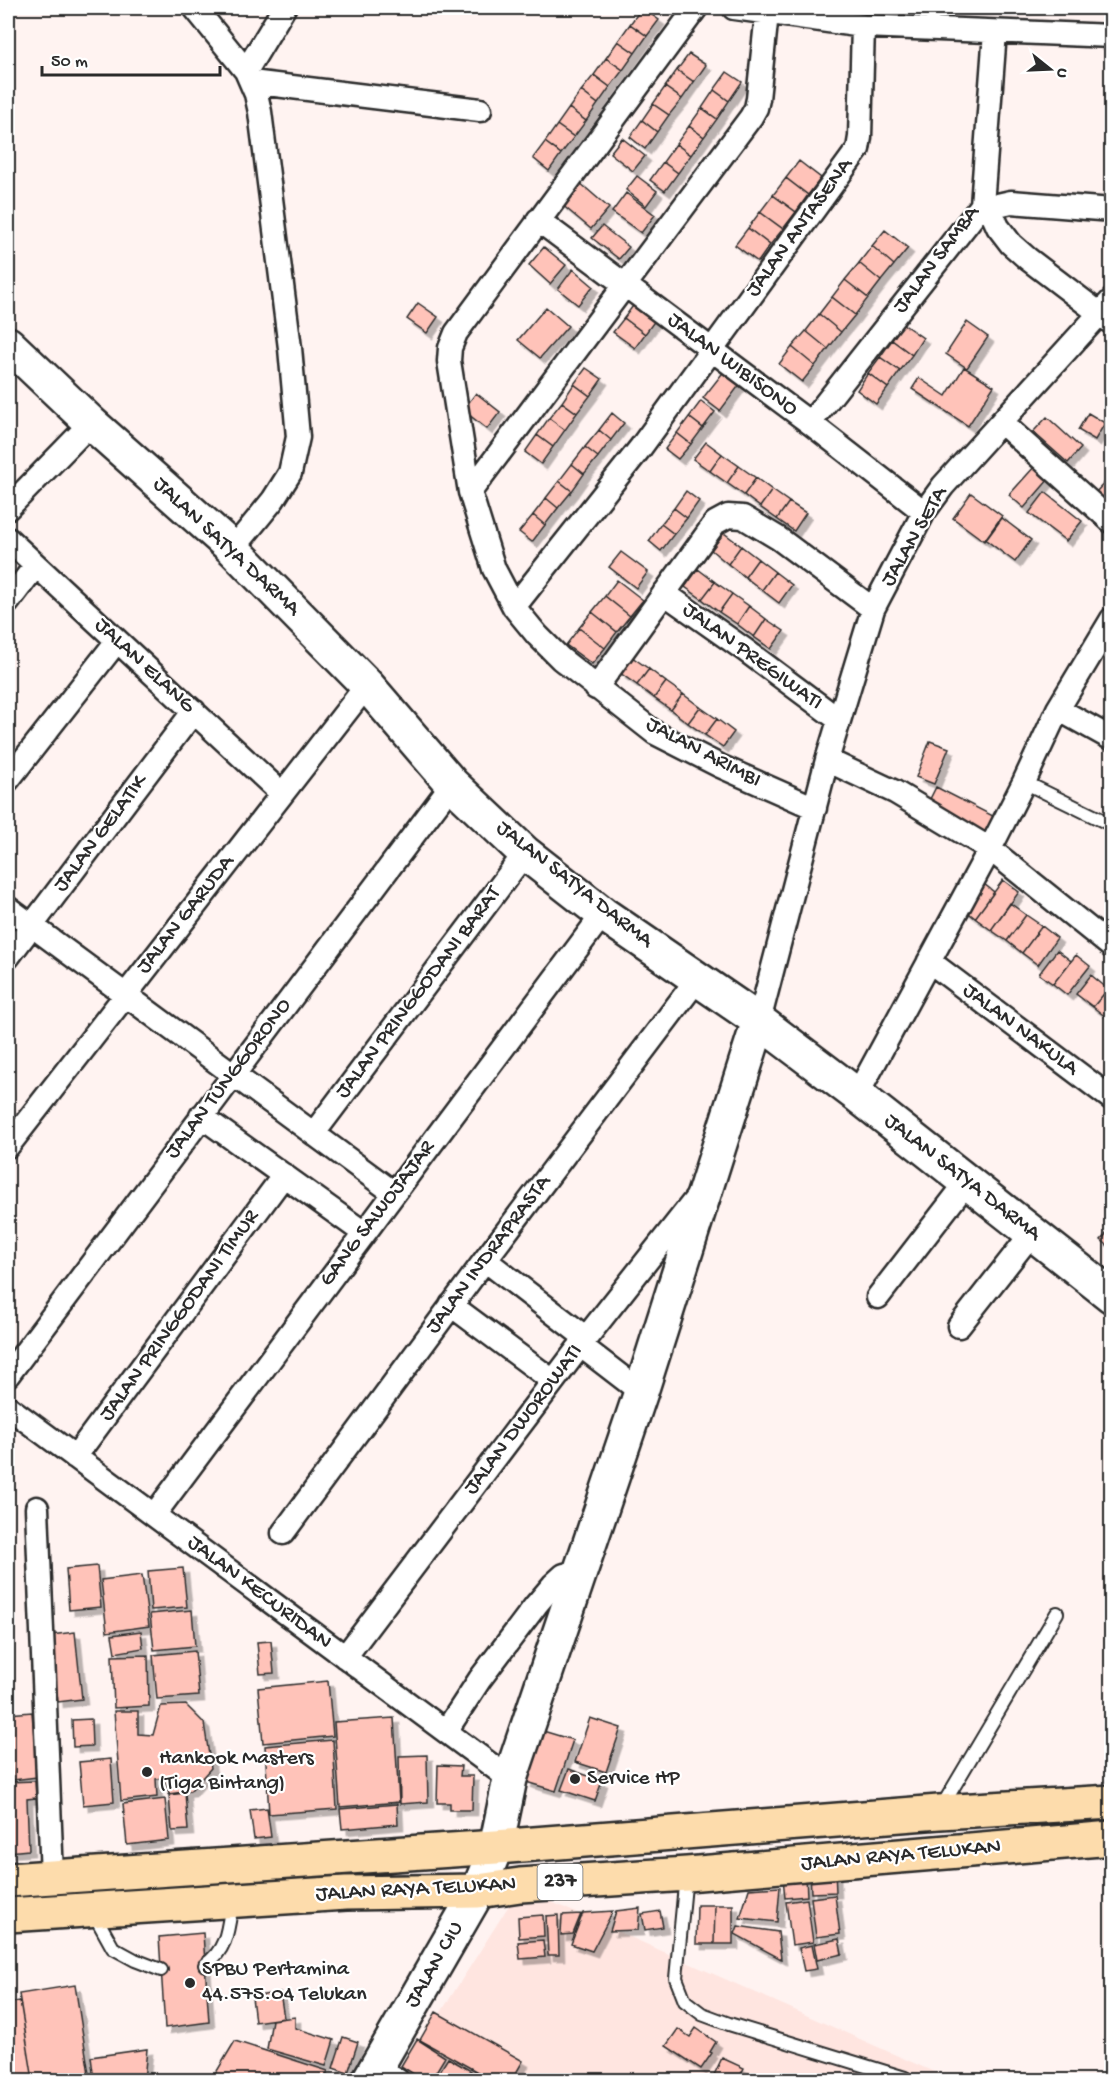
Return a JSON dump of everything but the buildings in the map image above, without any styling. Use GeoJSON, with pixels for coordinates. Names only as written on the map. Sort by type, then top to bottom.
{"type":"FeatureCollection","features":[{"type":"Feature","properties":{"kind":"main road","name":"JALAN SATYA DARMA"},"geometry":{"type":"LineString","coordinates":[[8,344],[91,423],[233,549],[367,685],[452,784],[525,853],[603,914],[759,1021],[857,1095],[1112,1296]]}},
{"type":"Feature","properties":{"kind":"main road","name":"JALAN CIU"},"geometry":{"type":"LineString","coordinates":[[381,2077],[478,1891],[496,1847],[510,1779],[641,1392],[759,1021]]}},
{"type":"Feature","properties":{"kind":"main road","name":"JALAN RAYA TELUKAN"},"geometry":{"type":"LineString","coordinates":[[8,1880],[496,1847],[939,1812],[1112,1802]]}},
{"type":"Feature","properties":{"kind":"main road","name":"JALAN RAYA TELUKAN"},"geometry":{"type":"LineString","coordinates":[[8,1915],[346,1893],[478,1891],[520,1885],[687,1874],[1112,1838]]}},
{"type":"Feature","properties":{"kind":"street"},"geometry":{"type":"LineString","coordinates":[[195,8],[249,76],[260,112],[290,348],[298,437],[290,473],[273,500],[233,549]]}},
{"type":"Feature","properties":{"kind":"street"},"geometry":{"type":"LineString","coordinates":[[249,76],[285,8]]}},
{"type":"Feature","properties":{"kind":"street","name":"JALAN ARIMBI"},"geometry":{"type":"LineString","coordinates":[[696,8],[456,333],[450,348],[449,361],[470,492],[494,569],[514,607],[537,635],[596,688],[656,733],[720,766],[815,808]]}},
{"type":"Feature","properties":{"kind":"street"},"geometry":{"type":"LineString","coordinates":[[734,8],[863,26],[1112,36]]}},
{"type":"Feature","properties":{"kind":"street"},"geometry":{"type":"LineString","coordinates":[[470,492],[756,108],[767,14]]}},
{"type":"Feature","properties":{"kind":"street","name":"JALAN ANTASENA"},"geometry":{"type":"LineString","coordinates":[[514,607],[641,447],[858,149],[863,26]]}},
{"type":"Feature","properties":{"kind":"street","name":"JALAN SAMBA"},"geometry":{"type":"LineString","coordinates":[[810,423],[985,206],[995,32]]}},
{"type":"Feature","properties":{"kind":"street"},"geometry":{"type":"LineString","coordinates":[[249,76],[480,110]]}},
{"type":"Feature","properties":{"kind":"street"},"geometry":{"type":"LineString","coordinates":[[1107,312],[1028,260],[1011,244],[985,206],[1028,202],[1112,210]]}},
{"type":"Feature","properties":{"kind":"street","name":"JALAN WIBISONO"},"geometry":{"type":"LineString","coordinates":[[538,220],[810,423],[924,512]]}},
{"type":"Feature","properties":{"kind":"street","name":"JALAN SETA"},"geometry":{"type":"LineString","coordinates":[[759,1021],[827,760],[873,609],[924,512],[943,486],[1107,312]]}},
{"type":"Feature","properties":{"kind":"street"},"geometry":{"type":"LineString","coordinates":[[1001,422],[1112,522]]}},
{"type":"Feature","properties":{"kind":"street"},"geometry":{"type":"LineString","coordinates":[[8,508],[91,423]]}},
{"type":"Feature","properties":{"kind":"street"},"geometry":{"type":"LineString","coordinates":[[596,688],[715,523],[728,516],[743,517],[778,538],[873,609]]}},
{"type":"Feature","properties":{"kind":"street","name":"JALAN ELANG"},"geometry":{"type":"LineString","coordinates":[[8,538],[281,793]]}},
{"type":"Feature","properties":{"kind":"street"},"geometry":{"type":"LineString","coordinates":[[8,602],[36,565]]}},
{"type":"Feature","properties":{"kind":"street","name":"JALAN PREGIWATI"},"geometry":{"type":"LineString","coordinates":[[664,593],[839,720]]}},
{"type":"Feature","properties":{"kind":"street"},"geometry":{"type":"LineString","coordinates":[[857,1095],[990,849],[1058,709],[1111,620]]}},
{"type":"Feature","properties":{"kind":"street"},"geometry":{"type":"LineString","coordinates":[[8,780],[117,640]]}},
{"type":"Feature","properties":{"kind":"street","name":"JALAN GARUDA"},"geometry":{"type":"LineString","coordinates":[[8,1146],[367,685]]}},
{"type":"Feature","properties":{"kind":"street"},"geometry":{"type":"LineString","coordinates":[[1058,709],[1112,739]]}},
{"type":"Feature","properties":{"kind":"street","name":"JALAN GELATIK"},"geometry":{"type":"LineString","coordinates":[[8,957],[194,711]]}},
{"type":"Feature","properties":{"kind":"street"},"geometry":{"type":"LineString","coordinates":[[827,760],[895,792],[990,849],[1112,947]]}},
{"type":"Feature","properties":{"kind":"street","name":"JALAN TUNGGORONO"},"geometry":{"type":"LineString","coordinates":[[8,1375],[452,784]]}},
{"type":"Feature","properties":{"kind":"street","name":"JALAN PRINGGODANI BARAT"},"geometry":{"type":"LineString","coordinates":[[314,1133],[525,853]]}},
{"type":"Feature","properties":{"kind":"street"},"geometry":{"type":"LineString","coordinates":[[8,908],[394,1192]]}},
{"type":"Feature","properties":{"kind":"street","name":"GANG SAWOJAJAR"},"geometry":{"type":"LineString","coordinates":[[154,1515],[603,914]]}},
{"type":"Feature","properties":{"kind":"street","name":"JALAN NAKULA"},"geometry":{"type":"LineString","coordinates":[[929,961],[1112,1099]]}},
{"type":"Feature","properties":{"kind":"street","name":"JALAN INDRAPRASTA"},"geometry":{"type":"LineString","coordinates":[[283,1533],[698,978]]}},
{"type":"Feature","properties":{"kind":"street"},"geometry":{"type":"LineString","coordinates":[[201,1116],[364,1233]]}},
{"type":"Feature","properties":{"kind":"street","name":"JALAN PRINGGODANI TIMUR"},"geometry":{"type":"LineString","coordinates":[[75,1457],[284,1175]]}},
{"type":"Feature","properties":{"kind":"street"},"geometry":{"type":"LineString","coordinates":[[878,1297],[967,1182]]}},
{"type":"Feature","properties":{"kind":"street","name":"JALAN DWOROWATI"},"geometry":{"type":"LineString","coordinates":[[345,1657],[583,1341],[706,1185]]}},
{"type":"Feature","properties":{"kind":"street"},"geometry":{"type":"LineString","coordinates":[[959,1326],[1032,1233]]}},
{"type":"Feature","properties":{"kind":"street"},"geometry":{"type":"LineString","coordinates":[[485,1260],[641,1392]]}},
{"type":"Feature","properties":{"kind":"street"},"geometry":{"type":"LineString","coordinates":[[452,1305],[553,1381]]}},
{"type":"Feature","properties":{"kind":"street","name":"JALAN KECURIDAN"},"geometry":{"type":"LineString","coordinates":[[8,1407],[510,1779]]}},
{"type":"Feature","properties":{"kind":"street"},"geometry":{"type":"LineString","coordinates":[[37,1508],[52,1876]]}},
{"type":"Feature","properties":{"kind":"street"},"geometry":{"type":"LineString","coordinates":[[446,1731],[480,1679],[536,1605],[564,1575],[580,1572]]}},
{"type":"Feature","properties":{"kind":"lane"},"geometry":{"type":"LineString","coordinates":[[1024,783],[1112,825]]}},
{"type":"Feature","properties":{"kind":"lane"},"geometry":{"type":"LineString","coordinates":[[939,1812],[1057,1613]]}},
{"type":"Feature","properties":{"kind":"lane"},"geometry":{"type":"LineString","coordinates":[[687,1874],[676,1978],[685,2001],[702,2014],[729,2024],[905,2078]]}},
{"type":"Feature","properties":{"kind":"lane"},"geometry":{"type":"LineString","coordinates":[[205,1965],[216,1958],[226,1940],[232,1901]]}},
{"type":"Feature","properties":{"kind":"lane"},"geometry":{"type":"LineString","coordinates":[[92,1909],[113,1948],[161,1970]]}},
{"type":"Feature","properties":{"kind":"shaded area"},"geometry":{"type":"Polygon","coordinates":[[[520,1888],[952,2080],[398,2080],[520,1888]]]}},
{"type":"Feature","properties":{"kind":"water"},"geometry":{"type":"Polygon","coordinates":[[[988,8],[1111,8],[1112,13],[1111,13],[988,8]]]}},
{"type":"Feature","properties":{"kind":"place","name":"Hankook Masters (Tiga Bintang)"},"geometry":{"type":"Point","coordinates":[147,1772]}},
{"type":"Feature","properties":{"kind":"place","name":"Service HP"},"geometry":{"type":"Point","coordinates":[575,1779]}},
{"type":"Feature","properties":{"kind":"place","name":"SPBU Pertamina 44.575.04 Telukan"},"geometry":{"type":"Point","coordinates":[190,1983]}}]}
